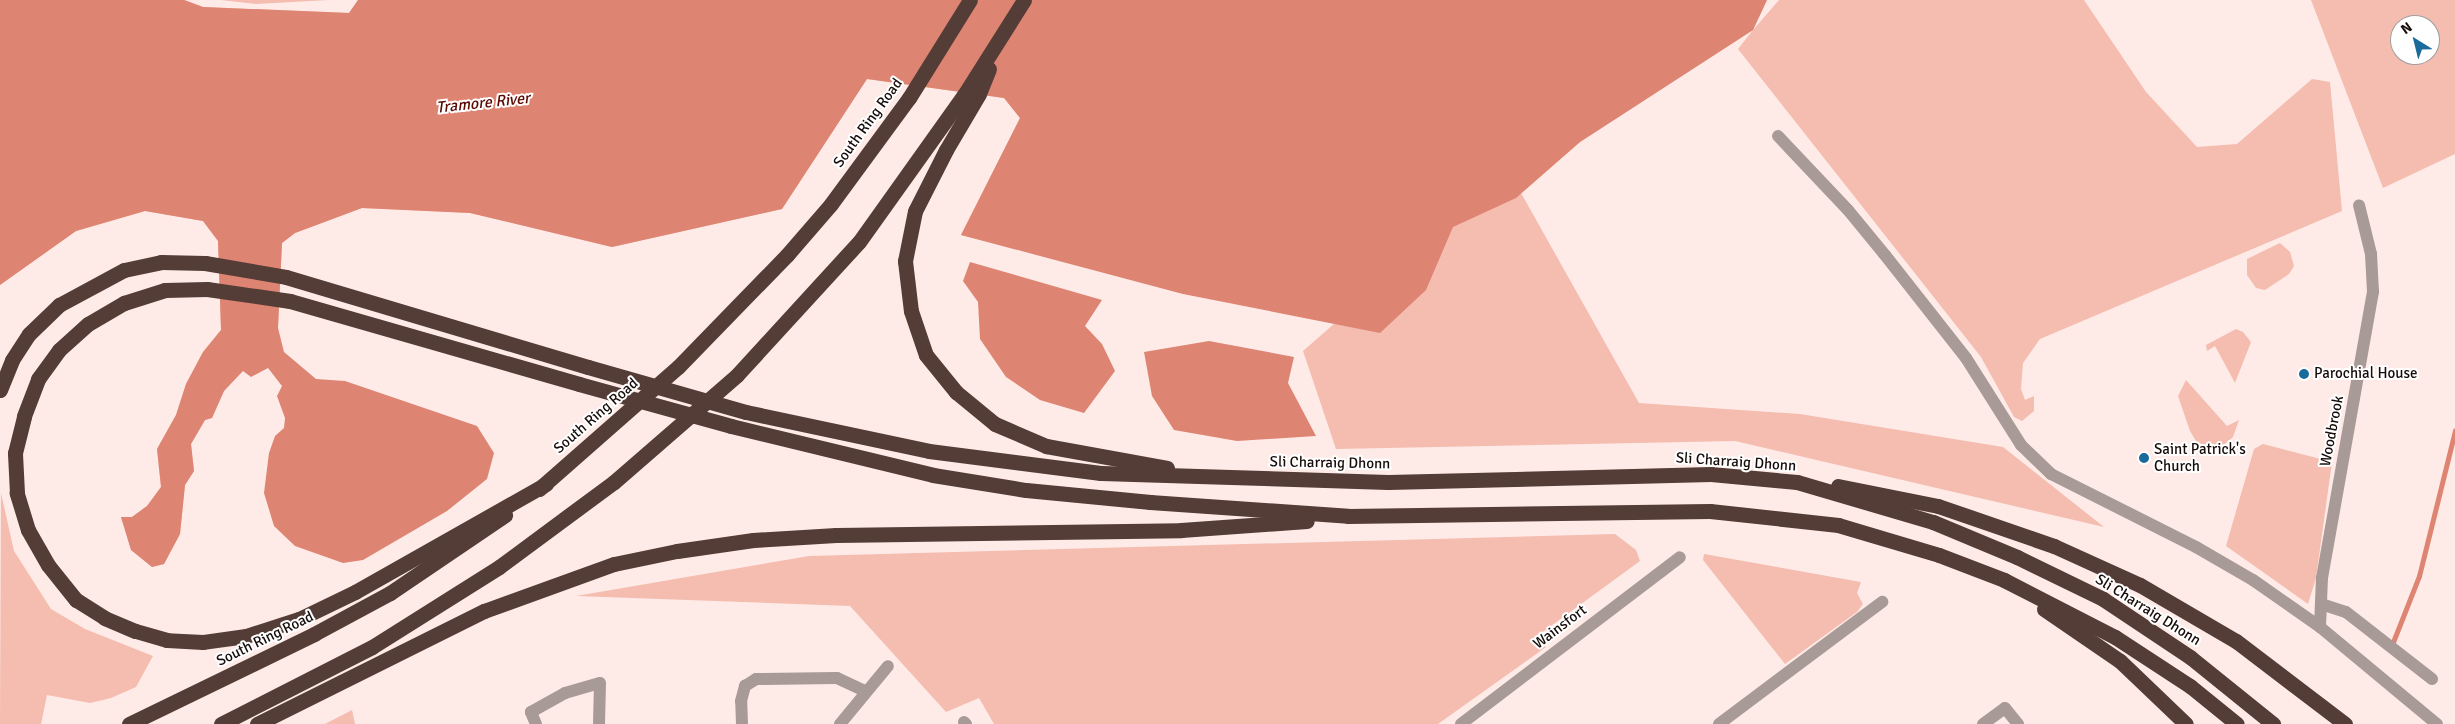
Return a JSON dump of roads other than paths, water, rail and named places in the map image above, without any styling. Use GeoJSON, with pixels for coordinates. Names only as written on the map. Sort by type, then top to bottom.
{"type":"FeatureCollection","features":[{"type":"Feature","properties":{"kind":"highway","name":"South Ring Road"},"geometry":{"type":"LineString","coordinates":[[129,724],[314,634],[390,593],[481,534],[546,484],[678,367],[787,256],[831,204],[909,98],[970,0]]}},
{"type":"Feature","properties":{"kind":"highway"},"geometry":{"type":"LineString","coordinates":[[1024,0],[972,95],[915,211],[905,262],[911,311],[926,355],[956,392],[995,424],[1046,446],[1222,478]]}},
{"type":"Feature","properties":{"kind":"highway"},"geometry":{"type":"LineString","coordinates":[[221,724],[372,647],[499,567],[614,482],[737,375],[846,256],[972,95]]}},
{"type":"Feature","properties":{"kind":"highway"},"geometry":{"type":"LineString","coordinates":[[0,390],[12,360],[29,334],[66,300],[124,270],[161,262],[205,263],[286,277],[746,412],[930,451],[1102,473],[1222,478]]}},
{"type":"Feature","properties":{"kind":"highway"},"geometry":{"type":"LineString","coordinates":[[546,484],[355,592],[299,619],[246,636],[203,642],[167,640],[105,618],[76,600],[48,565],[28,530],[17,493],[16,453],[24,416],[38,379],[59,350],[88,324],[124,303],[165,290],[207,289],[290,302],[731,426],[863,460],[1026,490],[1234,510],[1348,516],[1710,511],[1838,525],[1939,555],[2004,580],[2115,637],[2190,686],[2237,724]]}},
{"type":"Feature","properties":{"kind":"highway","name":"Sli Charraig Dhonn"},"geometry":{"type":"LineString","coordinates":[[1222,478],[1388,482],[1711,474],[1797,482],[1934,522],[2017,557],[2103,599],[2190,657],[2273,724]]}},
{"type":"Feature","properties":{"kind":"highway"},"geometry":{"type":"LineString","coordinates":[[1797,482],[1842,486],[1938,506],[2054,546],[2140,585],[2236,641],[2345,724]]}},
{"type":"Feature","properties":{"kind":"highway"},"geometry":{"type":"LineString","coordinates":[[257,724],[484,610],[614,564],[677,551],[753,540],[836,535],[1230,528],[1348,516]]}},
{"type":"Feature","properties":{"kind":"highway"},"geometry":{"type":"LineString","coordinates":[[2004,580],[2120,661],[2186,724]]}},
{"type":"Feature","properties":{"kind":"street"},"geometry":{"type":"LineString","coordinates":[[1778,136],[1848,210],[1885,255],[1966,358],[2021,445],[2051,474],[2196,547],[2253,580],[2320,627],[2437,724]]}},
{"type":"Feature","properties":{"kind":"street","name":"Woodbrook"},"geometry":{"type":"LineString","coordinates":[[2320,627],[2321,604],[2336,497],[2373,292],[2371,254],[2359,205]]}},
{"type":"Feature","properties":{"kind":"street","name":"Wainsfort"},"geometry":{"type":"LineString","coordinates":[[1461,724],[1680,557]]}},
{"type":"Feature","properties":{"kind":"street"},"geometry":{"type":"LineString","coordinates":[[1719,724],[1882,602]]}},
{"type":"Feature","properties":{"kind":"street"},"geometry":{"type":"LineString","coordinates":[[2321,604],[2346,612],[2432,679]]}},
{"type":"Feature","properties":{"kind":"street"},"geometry":{"type":"LineString","coordinates":[[840,724],[865,691],[888,666]]}},
{"type":"Feature","properties":{"kind":"street"},"geometry":{"type":"LineString","coordinates":[[742,724],[741,701],[745,686],[756,679],[837,678],[865,691]]}},
{"type":"Feature","properties":{"kind":"street"},"geometry":{"type":"LineString","coordinates":[[536,724],[531,712],[565,692],[600,683],[599,724]]}},
{"type":"Feature","properties":{"kind":"street"},"geometry":{"type":"LineString","coordinates":[[1983,724],[2005,708],[2018,724]]}},
{"type":"Feature","properties":{"kind":"water","name":"Tramore River"},"geometry":{"type":"Polygon","coordinates":[[[0,0],[184,0],[203,7],[349,13],[358,0],[1767,0],[1753,30],[1580,142],[1516,198],[1453,227],[1426,290],[1380,333],[1183,294],[961,235],[1020,118],[1004,98],[867,79],[782,209],[612,247],[470,213],[362,208],[295,233],[282,243],[278,328],[284,352],[316,379],[345,381],[477,426],[494,453],[487,479],[447,511],[363,560],[343,563],[295,546],[274,526],[264,493],[269,453],[275,436],[284,428],[285,418],[277,396],[282,386],[268,368],[251,377],[243,371],[224,391],[212,418],[205,420],[191,444],[194,471],[185,485],[180,534],[164,564],[152,567],[131,550],[121,517],[132,517],[147,506],[161,487],[157,449],[176,415],[186,384],[203,352],[221,330],[218,241],[203,221],[145,211],[76,231],[0,285],[0,0]]]}},
{"type":"Feature","properties":{"kind":"water"},"geometry":{"type":"Polygon","coordinates":[[[970,262],[1102,300],[1085,326],[1102,344],[1115,371],[1084,413],[1040,400],[1006,377],[980,339],[978,302],[963,281],[970,262]]]}},
{"type":"Feature","properties":{"kind":"water"},"geometry":{"type":"Polygon","coordinates":[[[1209,341],[1294,357],[1288,383],[1316,436],[1237,441],[1174,430],[1152,396],[1144,352],[1209,341]]]}},
{"type":"Feature","properties":{"kind":"waterway"},"geometry":{"type":"LineString","coordinates":[[2393,642],[2419,576],[2455,430]]}},
{"type":"Feature","properties":{"kind":"place","name":"Parochial House"},"geometry":{"type":"Point","coordinates":[2304,374]}},
{"type":"Feature","properties":{"kind":"place","name":"Saint Patrick's Church"},"geometry":{"type":"Point","coordinates":[2144,458]}}]}
